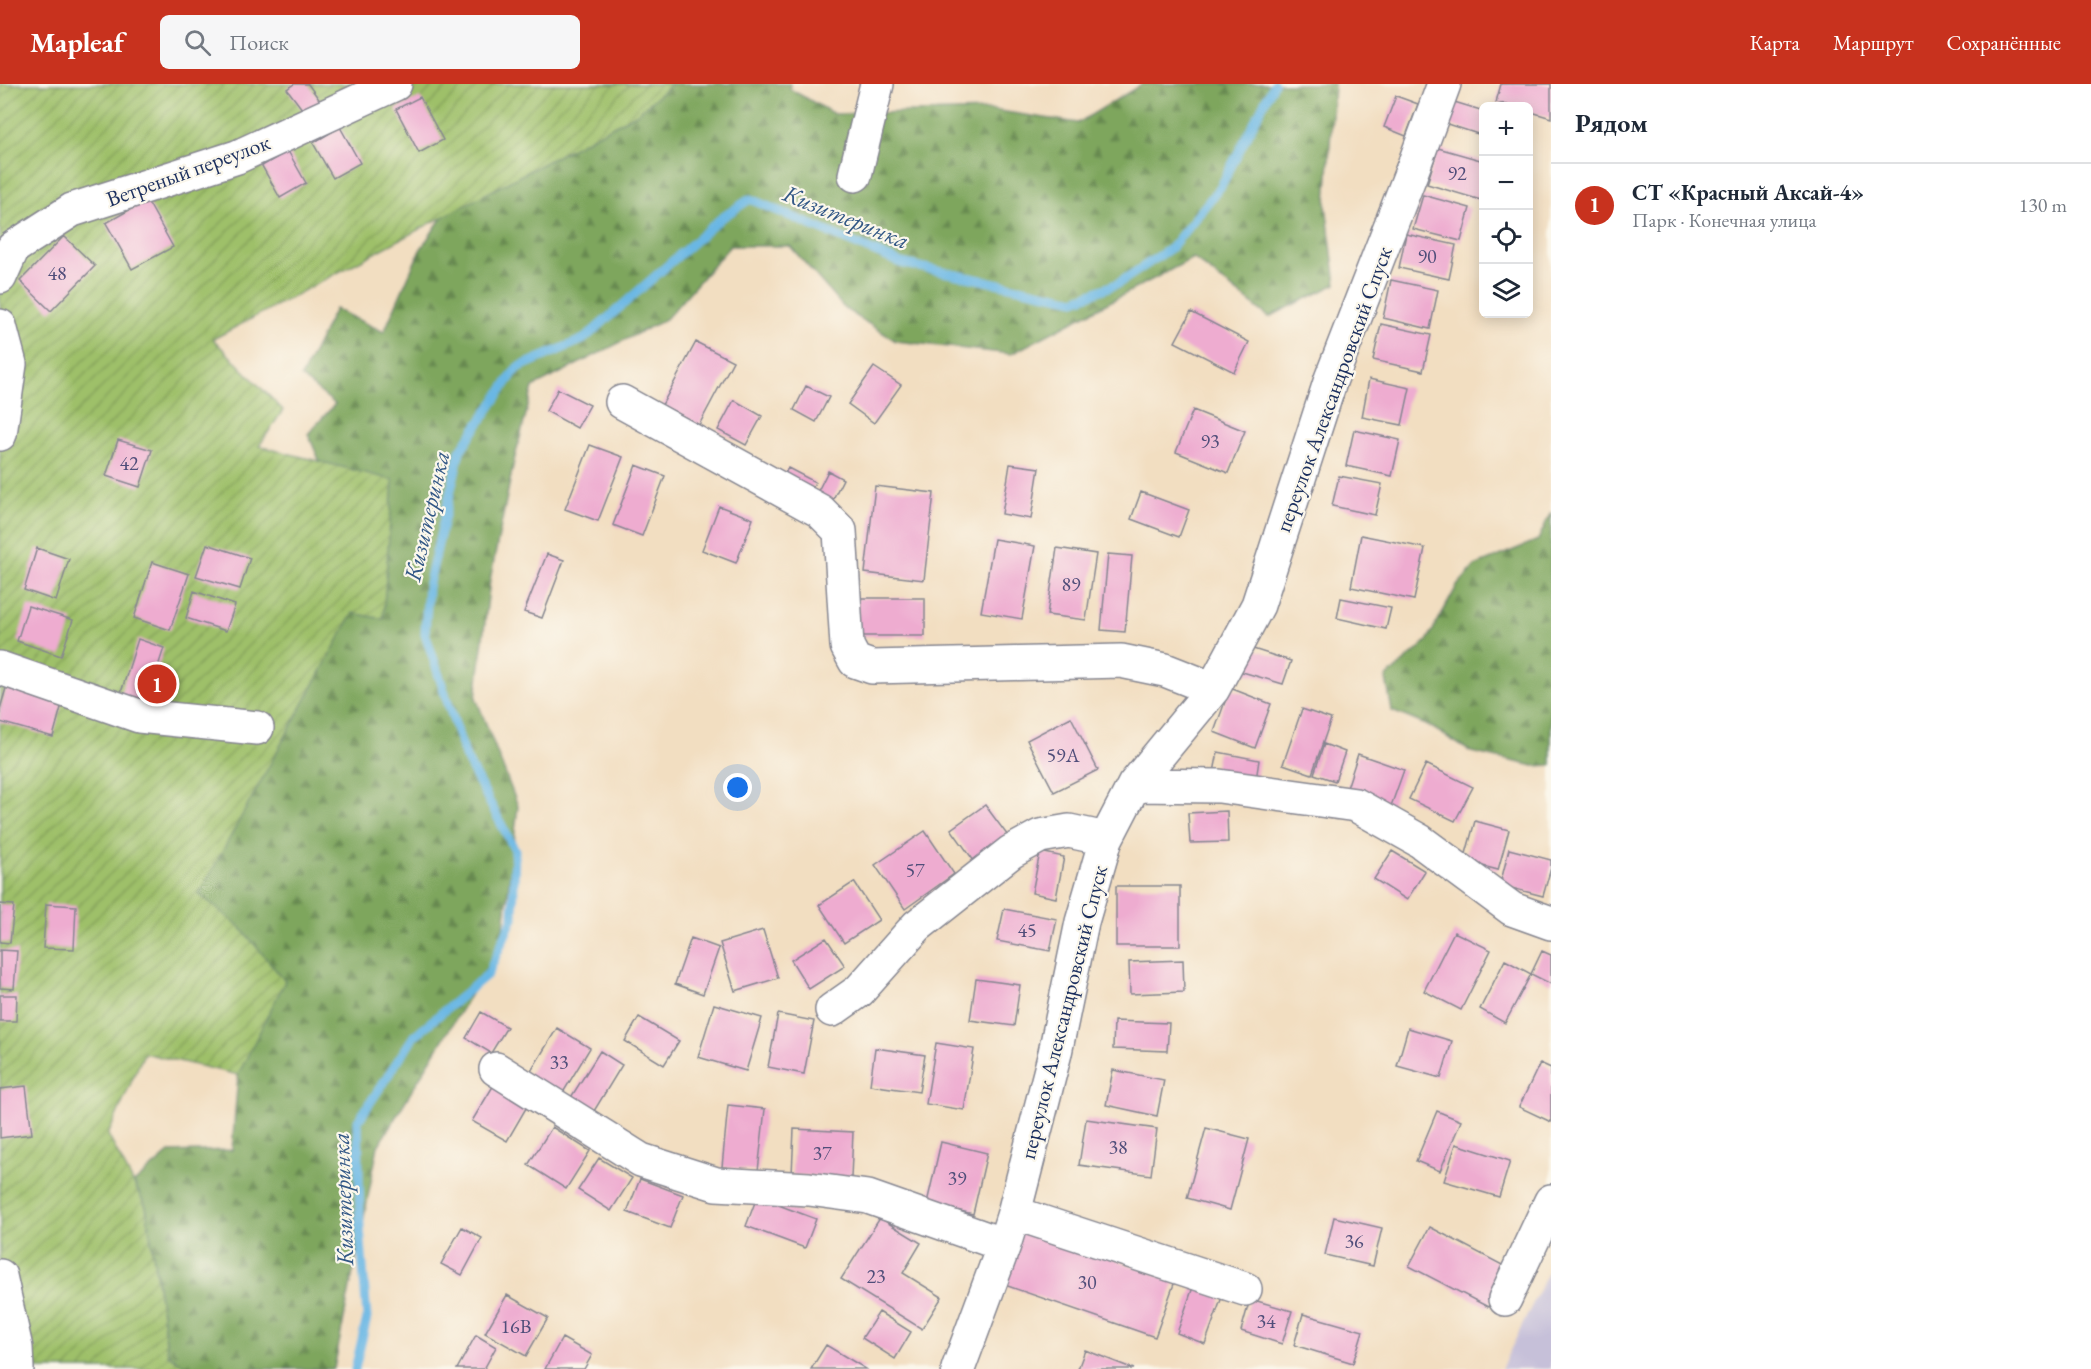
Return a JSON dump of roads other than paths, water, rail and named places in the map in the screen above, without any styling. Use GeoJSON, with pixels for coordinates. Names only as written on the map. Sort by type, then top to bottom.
{"type":"FeatureCollection","features":[{"type":"Feature","properties":{"kind":"street","name":"Ветреный переулок"},"geometry":{"type":"LineString","coordinates":[[0,276],[13,248],[72,210],[237,157],[394,84]]}},
{"type":"Feature","properties":{"kind":"street"},"geometry":{"type":"LineString","coordinates":[[855,175],[878,84]]}},
{"type":"Feature","properties":{"kind":"street","name":"переулок Александровский Спуск"},"geometry":{"type":"LineString","coordinates":[[958,1369],[1014,1213],[1054,1053],[1082,922],[1106,839],[1134,784],[1213,690],[1258,605],[1331,379],[1444,84]]}},
{"type":"Feature","properties":{"kind":"street"},"geometry":{"type":"LineString","coordinates":[[0,326],[10,364],[0,434]]}},
{"type":"Feature","properties":{"kind":"street"},"geometry":{"type":"LineString","coordinates":[[622,402],[820,511],[831,520],[840,531],[847,645],[855,661],[872,667],[1121,661],[1165,670],[1213,690]]}},
{"type":"Feature","properties":{"kind":"street"},"geometry":{"type":"LineString","coordinates":[[0,668],[139,716],[257,728]]}},
{"type":"Feature","properties":{"kind":"street"},"geometry":{"type":"LineString","coordinates":[[1134,784],[1219,786],[1356,805],[1420,841],[1512,909],[1551,923]]}},
{"type":"Feature","properties":{"kind":"street"},"geometry":{"type":"LineString","coordinates":[[831,1010],[859,991],[917,926],[1011,852],[1040,836],[1069,831],[1106,839]]}},
{"type":"Feature","properties":{"kind":"street"},"geometry":{"type":"LineString","coordinates":[[496,1069],[641,1160],[716,1184],[810,1189],[868,1197],[1004,1245]]}},
{"type":"Feature","properties":{"kind":"street"},"geometry":{"type":"LineString","coordinates":[[1505,1299],[1551,1201]]}},
{"type":"Feature","properties":{"kind":"street"},"geometry":{"type":"LineString","coordinates":[[1014,1213],[1245,1289]]}},
{"type":"Feature","properties":{"kind":"street"},"geometry":{"type":"LineString","coordinates":[[0,1276],[16,1348],[17,1369]]}},
{"type":"Feature","properties":{"kind":"waterway","name":"Кизитеринка"},"geometry":{"type":"LineString","coordinates":[[355,1369],[367,1318],[360,1228],[358,1121],[414,1036],[488,974],[513,918],[515,850],[466,758],[425,633],[428,587],[460,451],[517,368],[584,339],[720,219],[750,199],[901,263],[1075,300],[1119,283],[1171,248],[1221,186],[1274,84]]}},
{"type":"Feature","properties":{"kind":"place","name":"СТ «Красный Аксай-4»"},"geometry":{"type":"Point","coordinates":[157,684]}}]}
